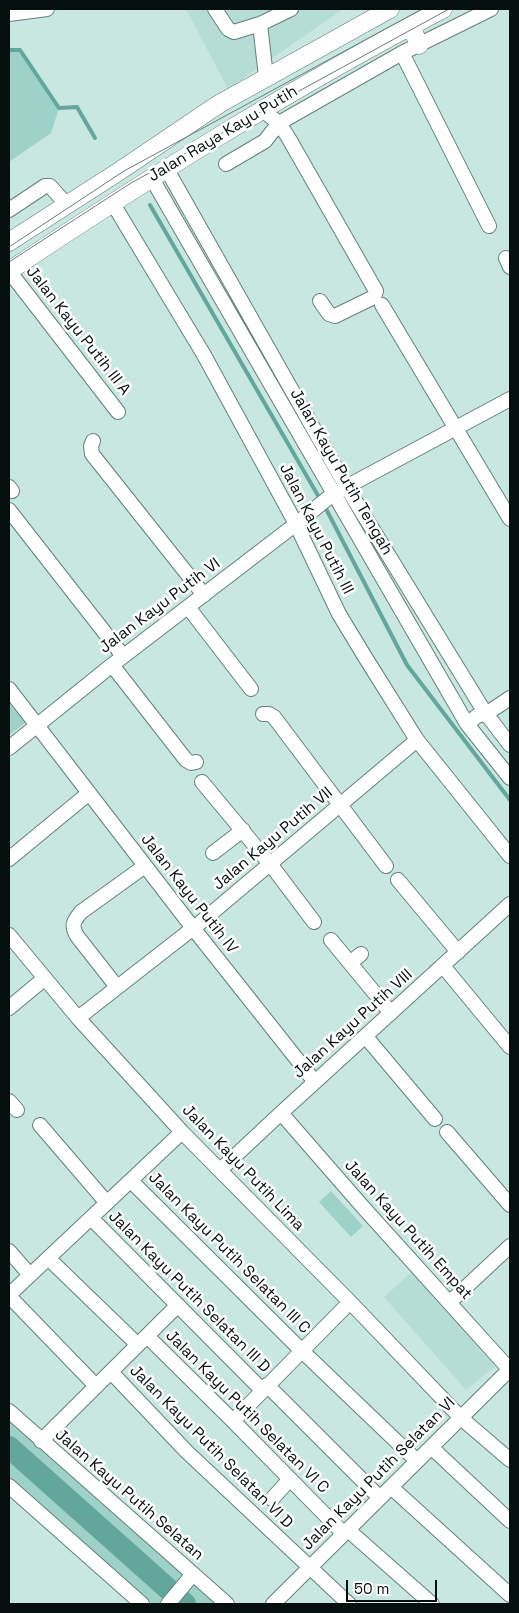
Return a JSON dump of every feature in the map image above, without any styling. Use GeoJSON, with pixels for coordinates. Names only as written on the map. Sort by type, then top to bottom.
{"type":"FeatureCollection","features":[{"type":"Feature","properties":{"kind":"main road","name":"Jalan Raya Kayu Putih"},"geometry":{"type":"LineString","coordinates":[[9,242],[219,104],[390,9]]}},
{"type":"Feature","properties":{"kind":"main road","name":"Jalan Raya Kayu Putih"},"geometry":{"type":"LineString","coordinates":[[9,271],[149,178],[262,110],[442,9]]}},
{"type":"Feature","properties":{"kind":"main road"},"geometry":{"type":"LineString","coordinates":[[411,26],[420,45]]}},
{"type":"Feature","properties":{"kind":"street"},"geometry":{"type":"LineString","coordinates":[[9,14],[47,9]]}},
{"type":"Feature","properties":{"kind":"street"},"geometry":{"type":"LineString","coordinates":[[215,9],[231,31],[260,24],[291,9]]}},
{"type":"Feature","properties":{"kind":"street","name":"Jalan Raya Kayu Putih"},"geometry":{"type":"LineString","coordinates":[[226,164],[265,141],[279,123],[402,53],[491,9]]}},
{"type":"Feature","properties":{"kind":"street"},"geometry":{"type":"LineString","coordinates":[[260,24],[266,77]]}},
{"type":"Feature","properties":{"kind":"street"},"geometry":{"type":"LineString","coordinates":[[402,53],[489,226]]}},
{"type":"Feature","properties":{"kind":"street"},"geometry":{"type":"LineString","coordinates":[[262,110],[279,123],[376,287],[374,297],[335,316],[329,314],[320,301]]}},
{"type":"Feature","properties":{"kind":"street","name":"Jalan Kayu Putih Tengah"},"geometry":{"type":"LineString","coordinates":[[166,168],[346,486],[486,714],[510,745]]}},
{"type":"Feature","properties":{"kind":"street","name":"Jalan Kayu Putih Tengah"},"geometry":{"type":"LineString","coordinates":[[149,178],[329,496],[469,727],[510,778]]}},
{"type":"Feature","properties":{"kind":"street"},"geometry":{"type":"LineString","coordinates":[[9,210],[45,186],[50,186],[67,205]]}},
{"type":"Feature","properties":{"kind":"street","name":"Jalan Kayu Putih III"},"geometry":{"type":"LineString","coordinates":[[112,202],[204,355],[299,521],[339,614],[417,740],[510,856]]}},
{"type":"Feature","properties":{"kind":"street","name":"Jalan Kayu Putih III A"},"geometry":{"type":"LineString","coordinates":[[9,271],[118,412]]}},
{"type":"Feature","properties":{"kind":"street"},"geometry":{"type":"LineString","coordinates":[[382,305],[510,519]]}},
{"type":"Feature","properties":{"kind":"street","name":"Jalan Kayu Putih VI"},"geometry":{"type":"LineString","coordinates":[[9,748],[118,660],[329,496],[510,399]]}},
{"type":"Feature","properties":{"kind":"street"},"geometry":{"type":"LineString","coordinates":[[93,441],[90,446],[92,454],[204,595]]}},
{"type":"Feature","properties":{"kind":"street"},"geometry":{"type":"LineString","coordinates":[[9,510],[118,660],[186,760],[191,763],[196,762]]}},
{"type":"Feature","properties":{"kind":"street"},"geometry":{"type":"LineString","coordinates":[[188,607],[251,689]]}},
{"type":"Feature","properties":{"kind":"street"},"geometry":{"type":"LineString","coordinates":[[9,689],[37,725]]}},
{"type":"Feature","properties":{"kind":"street"},"geometry":{"type":"LineString","coordinates":[[469,727],[477,716],[486,714],[510,698]]}},
{"type":"Feature","properties":{"kind":"street"},"geometry":{"type":"LineString","coordinates":[[263,714],[269,714],[274,718],[386,866]]}},
{"type":"Feature","properties":{"kind":"street","name":"Jalan Kayu Putih IV"},"geometry":{"type":"LineString","coordinates":[[37,725],[193,928],[315,1082]]}},
{"type":"Feature","properties":{"kind":"street","name":"Jalan Kayu Putih VII"},"geometry":{"type":"LineString","coordinates":[[78,1018],[271,865],[417,740]]}},
{"type":"Feature","properties":{"kind":"street"},"geometry":{"type":"LineString","coordinates":[[202,782],[243,830],[314,922]]}},
{"type":"Feature","properties":{"kind":"street"},"geometry":{"type":"LineString","coordinates":[[9,859],[90,794]]}},
{"type":"Feature","properties":{"kind":"street"},"geometry":{"type":"LineString","coordinates":[[213,853],[243,830]]}},
{"type":"Feature","properties":{"kind":"street"},"geometry":{"type":"LineString","coordinates":[[117,987],[77,936],[73,928],[73,922],[81,912],[145,866]]}},
{"type":"Feature","properties":{"kind":"street"},"geometry":{"type":"LineString","coordinates":[[398,880],[458,952]]}},
{"type":"Feature","properties":{"kind":"street","name":"Jalan Kayu Putih VIII"},"geometry":{"type":"LineString","coordinates":[[220,1170],[510,904]]}},
{"type":"Feature","properties":{"kind":"street","name":"Jalan Kayu Putih Lima"},"geometry":{"type":"LineString","coordinates":[[9,935],[78,1018],[182,1132],[350,1302],[461,1418],[510,1460]]}},
{"type":"Feature","properties":{"kind":"street"},"geometry":{"type":"LineString","coordinates":[[331,940],[355,958],[391,1012]]}},
{"type":"Feature","properties":{"kind":"street"},"geometry":{"type":"LineString","coordinates":[[443,966],[510,1047]]}},
{"type":"Feature","properties":{"kind":"street"},"geometry":{"type":"LineString","coordinates":[[9,1008],[45,978]]}},
{"type":"Feature","properties":{"kind":"street"},"geometry":{"type":"LineString","coordinates":[[366,1037],[435,1119]]}},
{"type":"Feature","properties":{"kind":"street","name":"Jalan Kayu Putih Empat"},"geometry":{"type":"LineString","coordinates":[[280,1113],[510,1370]]}},
{"type":"Feature","properties":{"kind":"street"},"geometry":{"type":"LineString","coordinates":[[40,1125],[107,1203]]}},
{"type":"Feature","properties":{"kind":"street"},"geometry":{"type":"LineString","coordinates":[[96,1386],[9,1296],[182,1132]]}},
{"type":"Feature","properties":{"kind":"street"},"geometry":{"type":"LineString","coordinates":[[447,1132],[510,1205]]}},
{"type":"Feature","properties":{"kind":"street","name":"Jalan Kayu Putih Selatan III C"},"geometry":{"type":"LineString","coordinates":[[131,1180],[301,1350],[417,1461]]}},
{"type":"Feature","properties":{"kind":"street","name":"Jalan Kayu Putih Selatan III D"},"geometry":{"type":"LineString","coordinates":[[91,1218],[178,1305],[380,1498]]}},
{"type":"Feature","properties":{"kind":"street"},"geometry":{"type":"LineString","coordinates":[[450,1302],[509,1249]]}},
{"type":"Feature","properties":{"kind":"street"},"geometry":{"type":"LineString","coordinates":[[9,1251],[30,1275]]}},
{"type":"Feature","properties":{"kind":"street","name":"Jalan Kayu Putih Selatan VI C"},"geometry":{"type":"LineString","coordinates":[[48,1258],[233,1420],[290,1479],[346,1532],[432,1604]]}},
{"type":"Feature","properties":{"kind":"street"},"geometry":{"type":"LineString","coordinates":[[233,1420],[350,1302]]}},
{"type":"Feature","properties":{"kind":"street"},"geometry":{"type":"LineString","coordinates":[[41,1441],[178,1305]]}},
{"type":"Feature","properties":{"kind":"street","name":"Jalan Kayu Putih Selatan VI"},"geometry":{"type":"LineString","coordinates":[[273,1604],[510,1370]]}},
{"type":"Feature","properties":{"kind":"street","name":"Jalan Kayu Putih Selatan VI D"},"geometry":{"type":"LineString","coordinates":[[111,1372],[186,1451],[349,1604]]}},
{"type":"Feature","properties":{"kind":"street","name":"Jalan Kayu Putih Selatan"},"geometry":{"type":"LineString","coordinates":[[9,1411],[227,1604]]}},
{"type":"Feature","properties":{"kind":"street"},"geometry":{"type":"LineString","coordinates":[[431,1447],[510,1521]]}},
{"type":"Feature","properties":{"kind":"street"},"geometry":{"type":"LineString","coordinates":[[272,1498],[290,1479]]}},
{"type":"Feature","properties":{"kind":"street"},"geometry":{"type":"LineString","coordinates":[[9,1486],[142,1604]]}},
{"type":"Feature","properties":{"kind":"street"},"geometry":{"type":"LineString","coordinates":[[392,1487],[510,1595]]}},
{"type":"Feature","properties":{"kind":"street"},"geometry":{"type":"LineString","coordinates":[[168,1604],[193,1574]]}},
{"type":"Feature","properties":{"kind":"shaded area"},"geometry":{"type":"Polygon","coordinates":[[[186,9],[343,9],[228,89],[186,9]]]}},
{"type":"Feature","properties":{"kind":"shaded area"},"geometry":{"type":"Polygon","coordinates":[[[414,1270],[498,1364],[466,1390],[384,1297],[414,1270]]]}},
{"type":"Feature","properties":{"kind":"green space"},"geometry":{"type":"Polygon","coordinates":[[[9,50],[20,50],[59,108],[51,133],[9,162],[9,50]]]}},
{"type":"Feature","properties":{"kind":"green space"},"geometry":{"type":"Polygon","coordinates":[[[9,703],[25,723],[9,735],[9,703]]]}},
{"type":"Feature","properties":{"kind":"green space"},"geometry":{"type":"Polygon","coordinates":[[[331,1191],[363,1226],[351,1237],[319,1202],[331,1191]]]}},
{"type":"Feature","properties":{"kind":"green space"},"geometry":{"type":"Polygon","coordinates":[[[9,1411],[228,1604],[142,1604],[9,1486],[9,1411]]]}},
{"type":"Feature","properties":{"kind":"waterway"},"geometry":{"type":"LineString","coordinates":[[9,50],[20,50],[59,108],[77,107],[95,138]]}},
{"type":"Feature","properties":{"kind":"waterway"},"geometry":{"type":"LineString","coordinates":[[150,205],[320,499]]}},
{"type":"Feature","properties":{"kind":"waterway"},"geometry":{"type":"LineString","coordinates":[[324,505],[407,665],[510,800]]}},
{"type":"Feature","properties":{"kind":"waterway"},"geometry":{"type":"LineString","coordinates":[[9,1447],[185,1604]]}},
{"type":"Feature","properties":{"kind":"tram line"},"geometry":{"type":"LineString","coordinates":[[9,247],[124,171],[422,9]]}},
{"type":"Feature","properties":{"kind":"tram line"},"geometry":{"type":"LineString","coordinates":[[9,262],[131,183],[449,9]]}}]}
